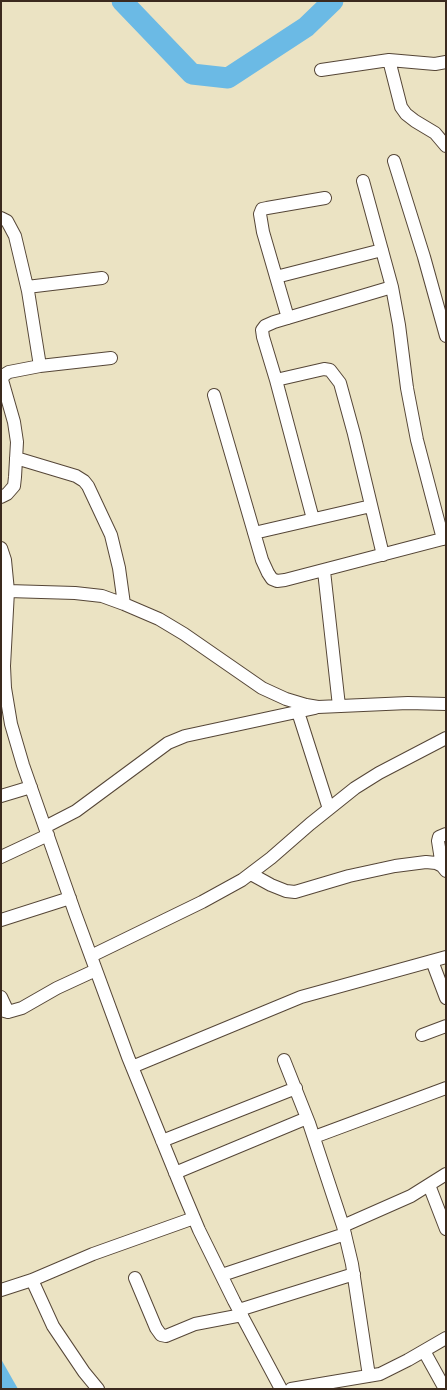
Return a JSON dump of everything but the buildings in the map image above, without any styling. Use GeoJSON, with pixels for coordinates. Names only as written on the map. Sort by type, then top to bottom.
{"type":"FeatureCollection","features":[{"type":"Feature","properties":{"kind":"street"},"geometry":{"type":"LineString","coordinates":[[321,70],[360,63],[389,60],[435,64],[446,62]]}},
{"type":"Feature","properties":{"kind":"street"},"geometry":{"type":"LineString","coordinates":[[389,60],[401,106],[406,114],[435,133],[446,146]]}},
{"type":"Feature","properties":{"kind":"street"},"geometry":{"type":"LineString","coordinates":[[394,160],[424,257],[446,336]]}},
{"type":"Feature","properties":{"kind":"street"},"geometry":{"type":"LineString","coordinates":[[214,395],[262,560],[272,579],[278,581],[285,580],[324,571],[444,539],[417,440],[407,388],[399,325],[392,287],[364,180]]}},
{"type":"Feature","properties":{"kind":"street"},"geometry":{"type":"LineString","coordinates":[[288,318],[262,232],[260,214],[262,210],[267,208],[325,198]]}},
{"type":"Feature","properties":{"kind":"street"},"geometry":{"type":"LineString","coordinates":[[1,218],[7,221],[15,236],[27,287],[40,366]]}},
{"type":"Feature","properties":{"kind":"street"},"geometry":{"type":"LineString","coordinates":[[276,277],[382,250]]}},
{"type":"Feature","properties":{"kind":"street"},"geometry":{"type":"LineString","coordinates":[[27,287],[102,278]]}},
{"type":"Feature","properties":{"kind":"street"},"geometry":{"type":"LineString","coordinates":[[313,520],[262,330],[265,326],[288,318],[392,287]]}},
{"type":"Feature","properties":{"kind":"street"},"geometry":{"type":"LineString","coordinates":[[1,497],[7,494],[14,486],[16,477],[17,442],[14,422],[2,380],[4,375],[9,372],[40,366],[111,358]]}},
{"type":"Feature","properties":{"kind":"street"},"geometry":{"type":"LineString","coordinates":[[276,380],[324,369],[330,370],[340,383],[384,555]]}},
{"type":"Feature","properties":{"kind":"street"},"geometry":{"type":"LineString","coordinates":[[16,458],[76,476],[84,481],[88,486],[111,535],[119,568],[124,604]]}},
{"type":"Feature","properties":{"kind":"street"},"geometry":{"type":"LineString","coordinates":[[254,533],[372,506]]}},
{"type":"Feature","properties":{"kind":"street"},"geometry":{"type":"LineString","coordinates":[[1,548],[5,560],[8,591],[4,666],[6,725],[31,787],[132,1067],[175,1173],[194,1218],[222,1276],[281,1389]]}},
{"type":"Feature","properties":{"kind":"street"},"geometry":{"type":"LineString","coordinates":[[324,571],[339,706]]}},
{"type":"Feature","properties":{"kind":"street"},"geometry":{"type":"LineString","coordinates":[[8,591],[102,596],[124,604],[184,634],[262,688],[286,699],[318,707]]}},
{"type":"Feature","properties":{"kind":"street"},"geometry":{"type":"LineString","coordinates":[[1,857],[46,831],[76,811],[168,743],[186,736],[318,707],[408,702],[446,704]]}},
{"type":"Feature","properties":{"kind":"street"},"geometry":{"type":"LineString","coordinates":[[298,712],[328,809]]}},
{"type":"Feature","properties":{"kind":"street"},"geometry":{"type":"LineString","coordinates":[[91,956],[202,902],[242,880],[271,858],[355,788],[379,773],[446,738]]}},
{"type":"Feature","properties":{"kind":"street"},"geometry":{"type":"LineString","coordinates":[[1,796],[31,787]]}},
{"type":"Feature","properties":{"kind":"street"},"geometry":{"type":"LineString","coordinates":[[444,868],[438,841],[439,837],[446,834]]}},
{"type":"Feature","properties":{"kind":"street"},"geometry":{"type":"LineString","coordinates":[[251,874],[271,885],[286,891],[295,892],[349,876],[395,866],[426,862],[436,863],[444,868]]}},
{"type":"Feature","properties":{"kind":"street"},"geometry":{"type":"LineString","coordinates":[[1,920],[70,898]]}},
{"type":"Feature","properties":{"kind":"street"},"geometry":{"type":"LineString","coordinates":[[132,1067],[301,997],[446,957]]}},
{"type":"Feature","properties":{"kind":"street"},"geometry":{"type":"LineString","coordinates":[[432,961],[446,998]]}},
{"type":"Feature","properties":{"kind":"street"},"geometry":{"type":"LineString","coordinates":[[1,997],[5,1011],[22,1008],[57,988],[96,970]]}},
{"type":"Feature","properties":{"kind":"street"},"geometry":{"type":"LineString","coordinates":[[422,1035],[446,1026]]}},
{"type":"Feature","properties":{"kind":"street"},"geometry":{"type":"LineString","coordinates":[[284,1060],[314,1137],[344,1230],[354,1274],[369,1376]]}},
{"type":"Feature","properties":{"kind":"street"},"geometry":{"type":"LineString","coordinates":[[162,1141],[296,1088]]}},
{"type":"Feature","properties":{"kind":"street"},"geometry":{"type":"LineString","coordinates":[[314,1137],[446,1088]]}},
{"type":"Feature","properties":{"kind":"street"},"geometry":{"type":"LineString","coordinates":[[175,1173],[307,1118]]}},
{"type":"Feature","properties":{"kind":"street"},"geometry":{"type":"LineString","coordinates":[[222,1276],[344,1230],[411,1196],[446,1174]]}},
{"type":"Feature","properties":{"kind":"street"},"geometry":{"type":"LineString","coordinates":[[429,1185],[446,1229]]}},
{"type":"Feature","properties":{"kind":"street"},"geometry":{"type":"LineString","coordinates":[[1,1290],[32,1280],[94,1254],[194,1218]]}},
{"type":"Feature","properties":{"kind":"street"},"geometry":{"type":"LineString","coordinates":[[135,1278],[156,1328],[162,1335],[166,1336],[195,1324],[241,1313],[354,1274]]}},
{"type":"Feature","properties":{"kind":"street"},"geometry":{"type":"LineString","coordinates":[[32,1280],[53,1326],[84,1372],[98,1389]]}},
{"type":"Feature","properties":{"kind":"street"},"geometry":{"type":"LineString","coordinates":[[297,1388],[380,1374],[391,1370],[446,1338]]}},
{"type":"Feature","properties":{"kind":"street"},"geometry":{"type":"LineString","coordinates":[[424,1351],[445,1389]]}},
{"type":"Feature","properties":{"kind":"water"},"geometry":{"type":"Polygon","coordinates":[[[1,1359],[18,1389],[1,1389],[1,1359]]]}},
{"type":"Feature","properties":{"kind":"waterway"},"geometry":{"type":"LineString","coordinates":[[122,1],[192,74],[228,78],[306,27],[333,1]]}}]}
